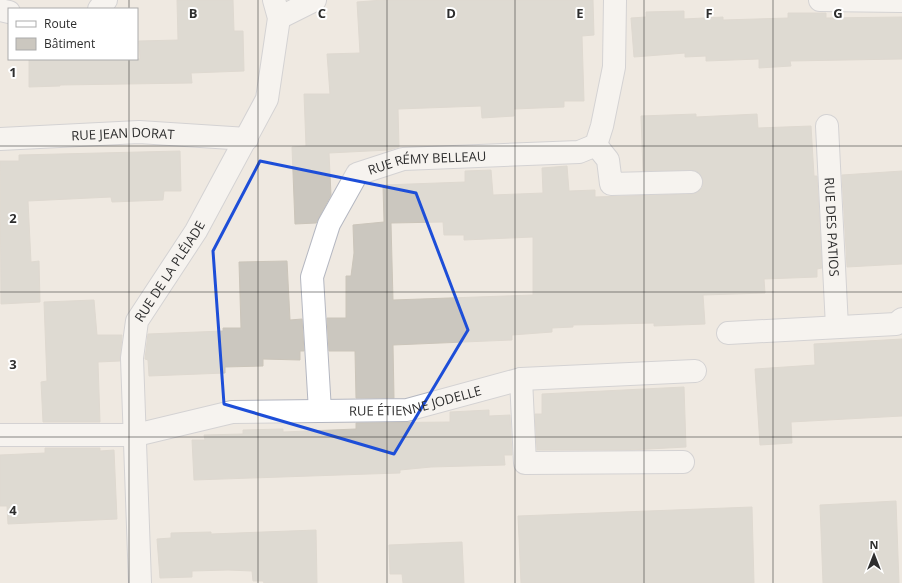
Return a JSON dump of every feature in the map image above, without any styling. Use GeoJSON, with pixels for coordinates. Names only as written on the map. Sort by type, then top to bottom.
{"type":"FeatureCollection","features":[{"type":"Feature","properties":{"kind":"street"},"geometry":{"type":"LineString","coordinates":[[100,8],[106,0]]}},
{"type":"Feature","properties":{"kind":"street"},"geometry":{"type":"LineString","coordinates":[[277,9],[315,0]]}},
{"type":"Feature","properties":{"kind":"street"},"geometry":{"type":"LineString","coordinates":[[615,0],[614,66],[602,126],[596,145],[608,160],[610,184],[691,182]]}},
{"type":"Feature","properties":{"kind":"street"},"geometry":{"type":"LineString","coordinates":[[820,0],[902,1]]}},
{"type":"Feature","properties":{"kind":"street","name":"RUE DE LA PLÉIADE"},"geometry":{"type":"LineString","coordinates":[[140,583],[136,435],[132,358],[137,321],[196,231],[247,139],[267,99],[277,9]]}},
{"type":"Feature","properties":{"kind":"street","name":"RUE DES PATIOS"},"geometry":{"type":"LineString","coordinates":[[827,126],[837,327]]}},
{"type":"Feature","properties":{"kind":"street","name":"RUE JEAN DORAT"},"geometry":{"type":"LineString","coordinates":[[0,139],[139,132],[247,139]]}},
{"type":"Feature","properties":{"kind":"street","name":"RUE RÉMY BELLEAU"},"geometry":{"type":"LineString","coordinates":[[320,411],[312,278],[329,224],[357,174],[402,159],[579,152],[596,145]]}},
{"type":"Feature","properties":{"kind":"street"},"geometry":{"type":"LineString","coordinates":[[728,333],[896,324],[902,319]]}},
{"type":"Feature","properties":{"kind":"street","name":"RUE ÉTIENNE JODELLE"},"geometry":{"type":"LineString","coordinates":[[0,435],[136,435],[232,412],[407,410],[521,379],[695,371]]}},
{"type":"Feature","properties":{"kind":"street"},"geometry":{"type":"LineString","coordinates":[[521,379],[525,464],[683,462]]}},
{"type":"Feature","properties":{"kind":"highlighted area"},"geometry":{"type":"Polygon","coordinates":[[[260,161],[416,193],[468,330],[394,454],[224,404],[213,251],[260,161]]]}},
{"type":"Feature","properties":{"kind":"building"},"geometry":{"type":"Polygon","coordinates":[[[177,0],[233,0],[234,31],[243,31],[244,71],[191,73],[192,83],[60,85],[29,87],[29,60],[138,60],[140,59],[139,41],[178,40],[177,0]]]}},
{"type":"Feature","properties":{"kind":"building"},"geometry":{"type":"Polygon","coordinates":[[[383,0],[593,0],[594,35],[582,36],[584,101],[564,101],[564,107],[514,109],[514,116],[482,118],[481,106],[398,109],[399,147],[389,150],[329,153],[331,195],[316,223],[295,224],[292,147],[306,146],[304,94],[330,94],[327,54],[360,53],[357,2],[383,0]]]}},
{"type":"Feature","properties":{"kind":"building"},"geometry":{"type":"Polygon","coordinates":[[[684,11],[684,19],[723,17],[723,20],[788,18],[788,13],[826,13],[826,18],[902,17],[902,59],[790,61],[791,66],[759,68],[759,59],[706,61],[706,56],[685,57],[685,53],[634,57],[631,18],[646,17],[646,12],[684,11]]]}},
{"type":"Feature","properties":{"kind":"building"},"geometry":{"type":"Polygon","coordinates":[[[696,114],[696,117],[757,114],[758,128],[811,126],[814,176],[817,176],[822,268],[817,269],[817,277],[764,279],[765,293],[703,295],[705,324],[654,326],[654,323],[573,325],[573,327],[552,328],[552,332],[512,335],[512,340],[393,345],[394,398],[356,398],[355,351],[329,351],[327,318],[346,318],[346,276],[351,276],[354,253],[353,225],[384,222],[383,185],[465,182],[465,171],[491,170],[493,195],[543,193],[542,168],[567,166],[569,191],[595,190],[595,197],[692,194],[698,192],[702,188],[703,182],[701,175],[697,171],[643,171],[641,116],[696,114]],[[443,222],[391,223],[393,300],[533,295],[533,237],[464,240],[464,235],[444,235],[443,222]]]}},
{"type":"Feature","properties":{"kind":"building"},"geometry":{"type":"Polygon","coordinates":[[[180,151],[181,191],[164,191],[163,200],[112,202],[111,197],[28,201],[31,262],[39,261],[40,302],[1,304],[0,161],[19,161],[19,155],[180,151]]]}},
{"type":"Feature","properties":{"kind":"building"},"geometry":{"type":"Polygon","coordinates":[[[902,171],[902,264],[847,267],[842,175],[902,171]]]}},
{"type":"Feature","properties":{"kind":"building"},"geometry":{"type":"Polygon","coordinates":[[[287,261],[290,320],[302,319],[304,351],[300,351],[300,360],[263,359],[263,366],[225,367],[225,373],[149,376],[148,360],[145,359],[148,334],[223,331],[223,328],[241,328],[239,262],[287,261]]]}},
{"type":"Feature","properties":{"kind":"building"},"geometry":{"type":"Polygon","coordinates":[[[94,300],[97,335],[122,335],[120,361],[98,362],[100,422],[43,422],[41,382],[47,381],[44,302],[94,300]]]}},
{"type":"Feature","properties":{"kind":"building"},"geometry":{"type":"Polygon","coordinates":[[[902,339],[902,416],[791,422],[792,443],[760,445],[755,369],[815,365],[814,344],[902,339]]]}},
{"type":"Feature","properties":{"kind":"building"},"geometry":{"type":"Polygon","coordinates":[[[684,387],[686,447],[630,450],[537,450],[535,414],[542,414],[542,394],[684,387]]]}},
{"type":"Feature","properties":{"kind":"building"},"geometry":{"type":"Polygon","coordinates":[[[489,410],[489,416],[510,415],[512,455],[504,455],[505,465],[431,467],[400,470],[400,473],[194,480],[192,440],[205,440],[204,435],[243,434],[243,430],[283,429],[283,432],[356,429],[356,423],[450,422],[450,412],[489,410]]]}},
{"type":"Feature","properties":{"kind":"building"},"geometry":{"type":"Polygon","coordinates":[[[45,448],[100,448],[100,451],[114,450],[117,519],[8,524],[7,506],[0,506],[0,455],[45,453],[45,448]]]}},
{"type":"Feature","properties":{"kind":"building"},"geometry":{"type":"Polygon","coordinates":[[[896,501],[899,583],[823,583],[820,505],[896,501]]]}},
{"type":"Feature","properties":{"kind":"building"},"geometry":{"type":"Polygon","coordinates":[[[752,507],[754,583],[521,583],[518,516],[752,507]]]}},
{"type":"Feature","properties":{"kind":"building"},"geometry":{"type":"Polygon","coordinates":[[[316,530],[317,583],[264,583],[263,581],[253,581],[252,571],[228,570],[192,571],[192,577],[160,578],[157,539],[171,538],[171,533],[211,532],[211,534],[316,530]]]}},
{"type":"Feature","properties":{"kind":"building"},"geometry":{"type":"Polygon","coordinates":[[[462,542],[464,583],[403,583],[402,574],[390,574],[389,545],[462,542]]]}}]}
